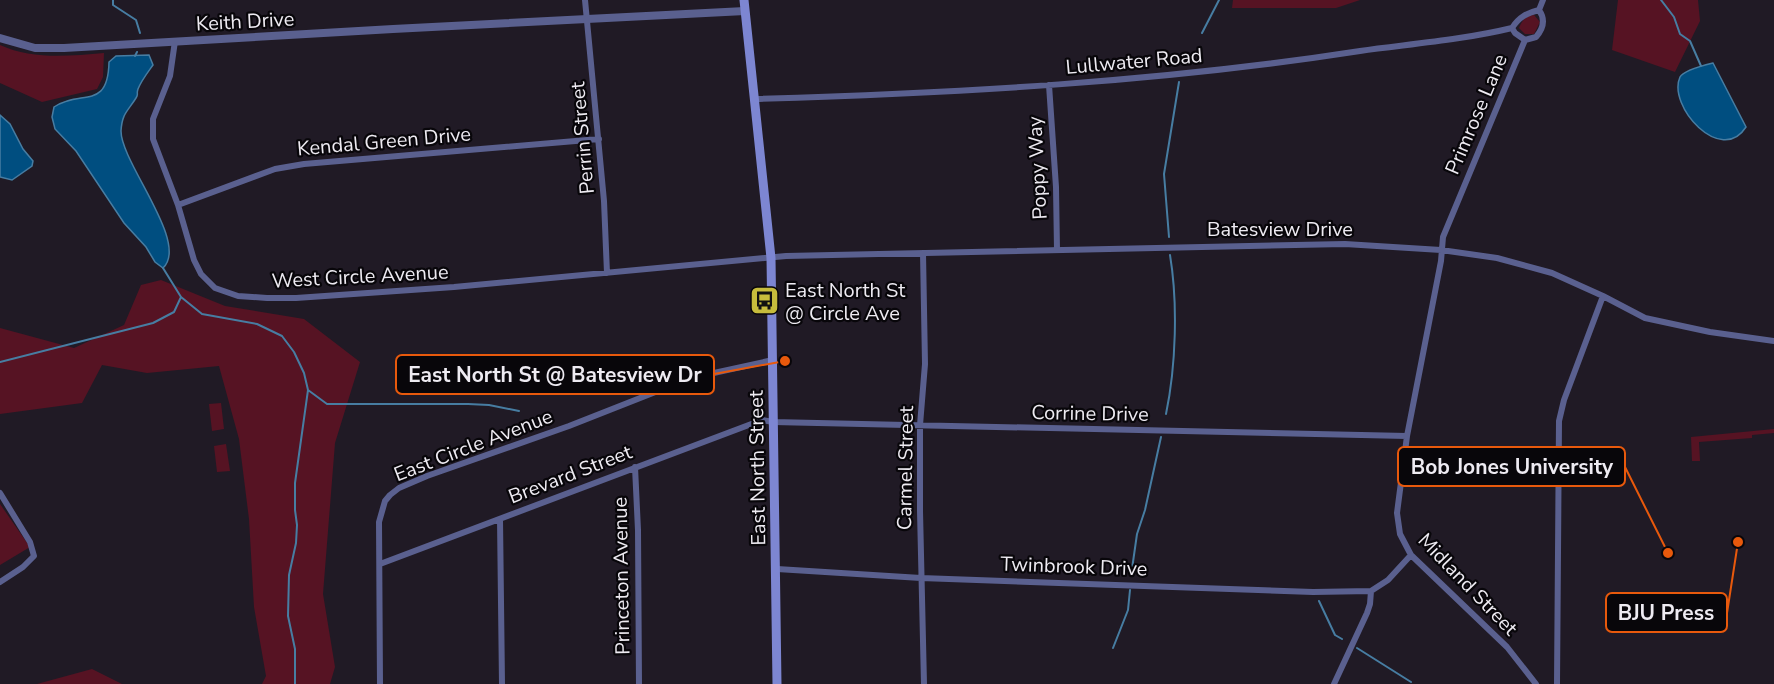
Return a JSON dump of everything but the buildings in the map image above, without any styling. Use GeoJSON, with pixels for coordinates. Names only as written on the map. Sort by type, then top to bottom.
{"type":"FeatureCollection","features":[{"type":"Feature","properties":{"kind":"main road","name":"East North Street"},"geometry":{"type":"LineString","coordinates":[[744,0],[771,258],[777,684]]}},
{"type":"Feature","properties":{"kind":"street","name":"Perrin Street"},"geometry":{"type":"LineString","coordinates":[[585,0],[604,201],[607,273]]}},
{"type":"Feature","properties":{"kind":"street","name":"Primrose Lane"},"geometry":{"type":"LineString","coordinates":[[1440,250],[1443,237],[1525,40],[1532,39],[1540,32],[1543,20],[1539,10],[1544,0]]}},
{"type":"Feature","properties":{"kind":"street","name":"Lullwater Road"},"geometry":{"type":"LineString","coordinates":[[755,99],[916,94],[1236,69],[1512,28],[1517,20],[1528,12],[1539,10]]}},
{"type":"Feature","properties":{"kind":"street","name":"Keith Drive"},"geometry":{"type":"LineString","coordinates":[[0,38],[34,48],[745,11]]}},
{"type":"Feature","properties":{"kind":"street"},"geometry":{"type":"LineString","coordinates":[[1512,28],[1525,40]]}},
{"type":"Feature","properties":{"kind":"street","name":"West Circle Avenue"},"geometry":{"type":"LineString","coordinates":[[175,41],[170,76],[153,119],[153,139],[178,205],[194,260],[201,274],[215,288],[238,296],[296,298],[454,287],[771,258]]}},
{"type":"Feature","properties":{"kind":"street","name":"Poppy Way"},"geometry":{"type":"LineString","coordinates":[[1049,85],[1056,187],[1057,250]]}},
{"type":"Feature","properties":{"kind":"street","name":"Kendal Green Drive"},"geometry":{"type":"LineString","coordinates":[[178,205],[274,169],[304,164],[599,139]]}},
{"type":"Feature","properties":{"kind":"street","name":"Batesview Drive"},"geometry":{"type":"LineString","coordinates":[[771,258],[1345,244],[1440,250],[1497,258],[1552,273],[1645,318],[1710,332],[1774,341]]}},
{"type":"Feature","properties":{"kind":"street","name":"Midland Street"},"geometry":{"type":"LineString","coordinates":[[1440,250],[1441,261],[1407,436],[1397,513],[1400,534],[1411,555],[1507,647],[1536,684]]}},
{"type":"Feature","properties":{"kind":"street","name":"Carmel Street"},"geometry":{"type":"LineString","coordinates":[[923,253],[925,364],[920,425],[924,684]]}},
{"type":"Feature","properties":{"kind":"street"},"geometry":{"type":"LineString","coordinates":[[1557,684],[1559,421],[1564,400],[1603,296]]}},
{"type":"Feature","properties":{"kind":"street","name":"East Circle Avenue"},"geometry":{"type":"LineString","coordinates":[[380,684],[380,516],[385,501],[399,489],[427,476],[569,426],[691,378],[773,360]]}},
{"type":"Feature","properties":{"kind":"street","name":"Brevard Street"},"geometry":{"type":"LineString","coordinates":[[380,564],[758,420],[773,422]]}},
{"type":"Feature","properties":{"kind":"street","name":"Corrine Drive"},"geometry":{"type":"LineString","coordinates":[[773,422],[1407,436]]}},
{"type":"Feature","properties":{"kind":"street","name":"Princeton Avenue"},"geometry":{"type":"LineString","coordinates":[[635,467],[638,530],[639,684]]}},
{"type":"Feature","properties":{"kind":"street"},"geometry":{"type":"LineString","coordinates":[[0,493],[30,542],[34,556],[23,567],[0,582]]}},
{"type":"Feature","properties":{"kind":"street"},"geometry":{"type":"LineString","coordinates":[[500,519],[502,684]]}},
{"type":"Feature","properties":{"kind":"street"},"geometry":{"type":"LineString","coordinates":[[1334,684],[1367,613],[1371,591],[1388,580],[1411,555]]}},
{"type":"Feature","properties":{"kind":"street","name":"Twinbrook Drive"},"geometry":{"type":"LineString","coordinates":[[777,569],[921,578],[1313,592],[1371,591]]}},
{"type":"Feature","properties":{"kind":"shaded area"},"geometry":{"type":"Polygon","coordinates":[[[1233,0],[1360,0],[1336,8],[1232,8],[1233,0]]]}},
{"type":"Feature","properties":{"kind":"shaded area"},"geometry":{"type":"Polygon","coordinates":[[[1618,0],[1698,0],[1700,21],[1675,72],[1612,50],[1618,0]]]}},
{"type":"Feature","properties":{"kind":"shaded area"},"geometry":{"type":"Polygon","coordinates":[[[1534,15],[1540,22],[1534,34],[1525,34],[1519,28],[1520,25],[1527,17],[1534,15]]]}},
{"type":"Feature","properties":{"kind":"shaded area"},"geometry":{"type":"Polygon","coordinates":[[[0,45],[38,55],[104,53],[103,77],[97,89],[42,102],[0,83],[0,45]]]}},
{"type":"Feature","properties":{"kind":"shaded area"},"geometry":{"type":"Polygon","coordinates":[[[161,280],[225,306],[304,319],[360,362],[335,443],[323,594],[335,667],[330,684],[262,684],[266,676],[254,607],[249,519],[239,439],[219,366],[147,373],[102,365],[82,403],[0,414],[0,328],[74,348],[124,325],[141,285],[161,280]]]}},
{"type":"Feature","properties":{"kind":"shaded area"},"geometry":{"type":"Polygon","coordinates":[[[221,403],[224,429],[212,431],[209,404],[221,403]]]}},
{"type":"Feature","properties":{"kind":"shaded area"},"geometry":{"type":"Polygon","coordinates":[[[1774,429],[1774,433],[1752,435],[1752,438],[1699,442],[1700,461],[1692,461],[1691,437],[1774,429]]]}},
{"type":"Feature","properties":{"kind":"shaded area"},"geometry":{"type":"Polygon","coordinates":[[[226,444],[230,471],[217,472],[214,446],[226,444]]]}},
{"type":"Feature","properties":{"kind":"shaded area"},"geometry":{"type":"Polygon","coordinates":[[[0,504],[30,547],[0,565],[0,504]]]}},
{"type":"Feature","properties":{"kind":"shaded area"},"geometry":{"type":"Polygon","coordinates":[[[92,669],[122,684],[37,684],[92,669]]]}},
{"type":"Feature","properties":{"kind":"water"},"geometry":{"type":"Polygon","coordinates":[[[149,55],[153,65],[124,116],[121,131],[131,162],[162,222],[168,241],[169,256],[163,268],[155,262],[146,247],[124,223],[76,151],[55,129],[52,117],[54,107],[98,93],[104,87],[109,62],[116,56],[149,55]]]}},
{"type":"Feature","properties":{"kind":"water"},"geometry":{"type":"Polygon","coordinates":[[[1713,63],[1746,127],[1735,137],[1723,140],[1699,128],[1681,103],[1678,89],[1682,75],[1713,63]]]}},
{"type":"Feature","properties":{"kind":"water"},"geometry":{"type":"Polygon","coordinates":[[[0,115],[10,124],[23,149],[33,161],[32,166],[12,180],[0,177],[0,115]]]}},
{"type":"Feature","properties":{"kind":"waterway"},"geometry":{"type":"LineString","coordinates":[[113,0],[113,5],[136,20],[140,33]]}},
{"type":"Feature","properties":{"kind":"waterway"},"geometry":{"type":"LineString","coordinates":[[1202,33],[1219,0]]}},
{"type":"Feature","properties":{"kind":"waterway"},"geometry":{"type":"LineString","coordinates":[[1661,0],[1674,17],[1680,34],[1690,41],[1701,66]]}},
{"type":"Feature","properties":{"kind":"waterway"},"geometry":{"type":"LineString","coordinates":[[135,56],[137,52]]}},
{"type":"Feature","properties":{"kind":"waterway"},"geometry":{"type":"LineString","coordinates":[[1169,237],[1164,174],[1179,82]]}},
{"type":"Feature","properties":{"kind":"waterway"},"geometry":{"type":"LineString","coordinates":[[1166,414],[1175,334],[1170,255]]}},
{"type":"Feature","properties":{"kind":"waterway"},"geometry":{"type":"LineString","coordinates":[[163,268],[181,297],[202,314],[257,324],[282,336],[294,352],[304,373],[308,390],[295,483],[296,543],[289,575],[288,616],[295,649],[295,684]]}},
{"type":"Feature","properties":{"kind":"waterway"},"geometry":{"type":"LineString","coordinates":[[0,362],[153,323],[174,312],[181,297]]}},
{"type":"Feature","properties":{"kind":"waterway"},"geometry":{"type":"LineString","coordinates":[[308,390],[327,404],[468,404],[489,405],[519,411]]}},
{"type":"Feature","properties":{"kind":"waterway"},"geometry":{"type":"LineString","coordinates":[[1131,576],[1137,534],[1145,510],[1161,437]]}},
{"type":"Feature","properties":{"kind":"waterway"},"geometry":{"type":"LineString","coordinates":[[1113,648],[1128,610],[1130,590]]}},
{"type":"Feature","properties":{"kind":"waterway"},"geometry":{"type":"LineString","coordinates":[[1319,601],[1335,635],[1342,639]]}},
{"type":"Feature","properties":{"kind":"waterway"},"geometry":{"type":"LineString","coordinates":[[1357,648],[1411,682]]}},
{"type":"Feature","properties":{"kind":"place","name":"East North St @ Circle Ave"},"geometry":{"type":"Point","coordinates":[764,301]}},
{"type":"Feature","properties":{"kind":"place","name":"East North St @ Batesview Dr"},"geometry":{"type":"Point","coordinates":[785,361]}},
{"type":"Feature","properties":{"kind":"place","name":"BJU Press"},"geometry":{"type":"Point","coordinates":[1738,542]}},
{"type":"Feature","properties":{"kind":"place","name":"Bob Jones University"},"geometry":{"type":"Point","coordinates":[1668,553]}}]}
